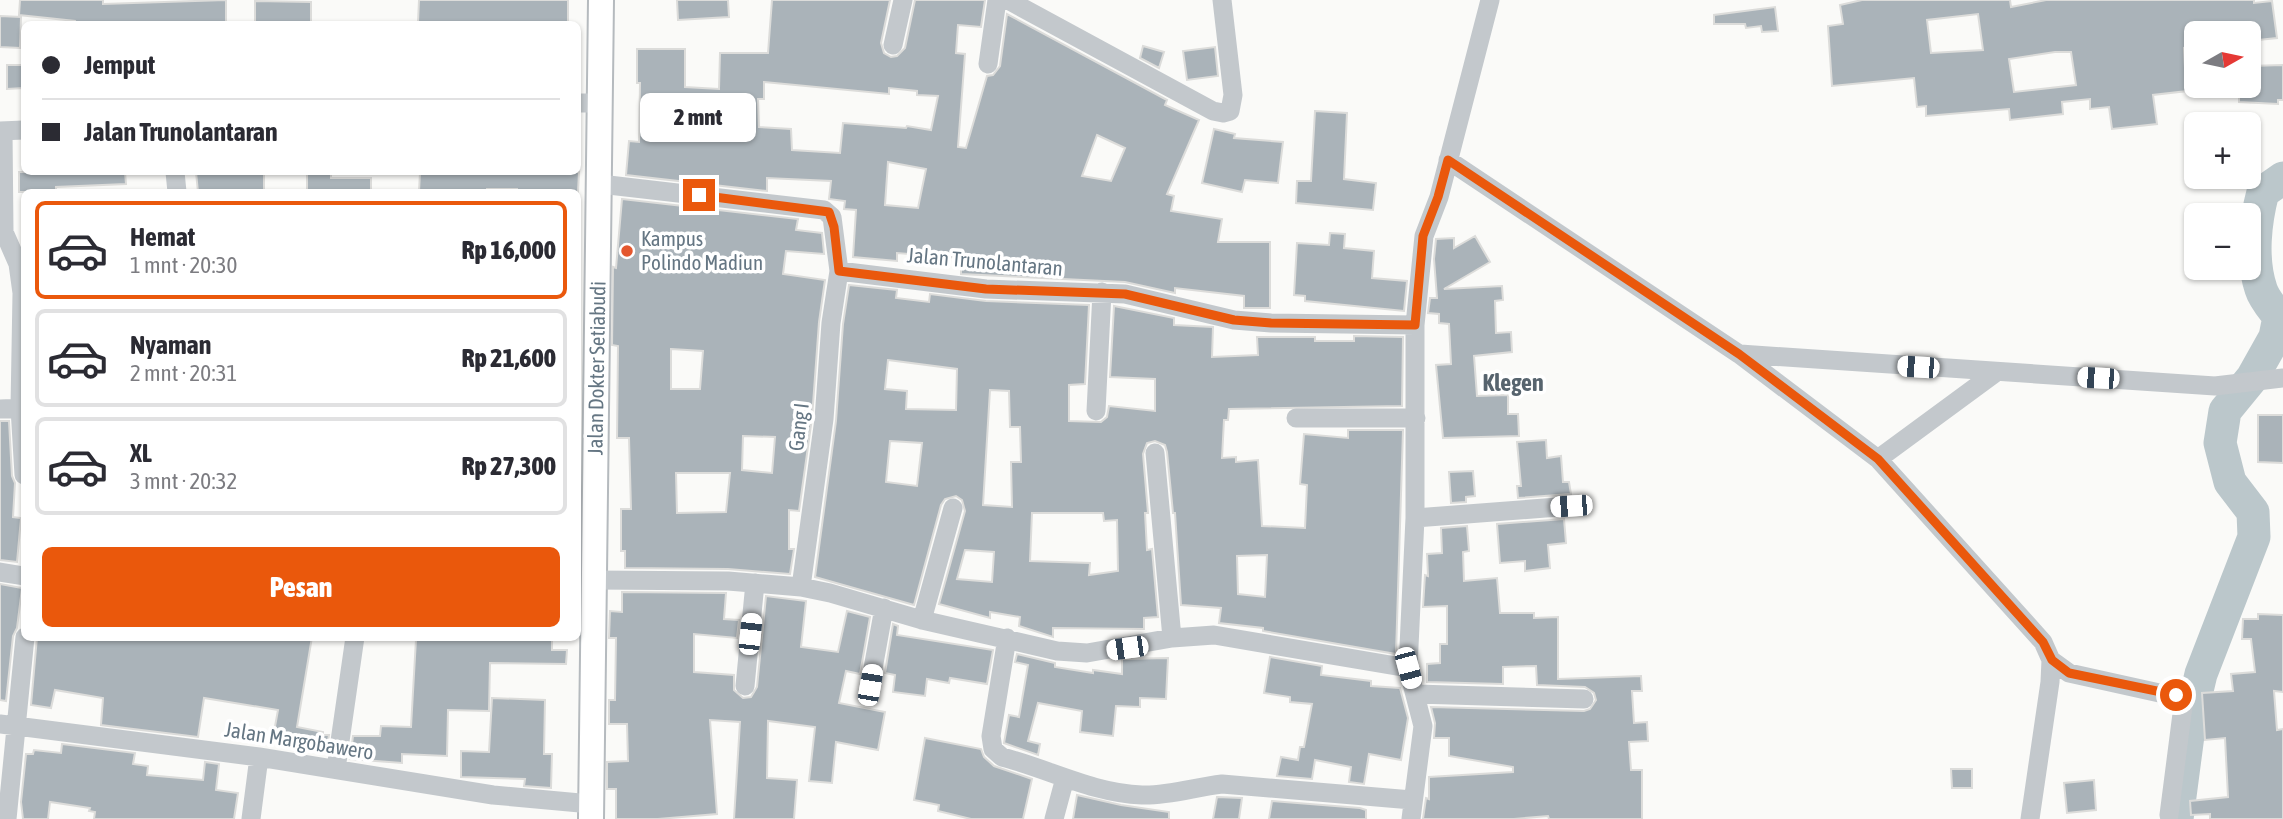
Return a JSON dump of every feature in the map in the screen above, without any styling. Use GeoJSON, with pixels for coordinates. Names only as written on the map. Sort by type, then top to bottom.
{"type":"FeatureCollection","features":[{"type":"Feature","properties":{"kind":"main road","name":"Jalan Dokter Setiabudi"},"geometry":{"type":"LineString","coordinates":[[591,811],[594,580],[587,380],[600,184],[589,103],[601,0]]}},
{"type":"Feature","properties":{"kind":"street"},"geometry":{"type":"LineString","coordinates":[[893,45],[903,0]]}},
{"type":"Feature","properties":{"kind":"street"},"geometry":{"type":"LineString","coordinates":[[988,64],[997,0]]}},
{"type":"Feature","properties":{"kind":"street"},"geometry":{"type":"LineString","coordinates":[[1008,0],[1213,111],[1223,113],[1230,111],[1233,95],[1222,0]]}},
{"type":"Feature","properties":{"kind":"street"},"geometry":{"type":"LineString","coordinates":[[1007,638],[991,736],[993,749],[1002,757],[1096,789],[1142,795],[1173,793],[1222,784],[1412,809],[1423,726],[1408,668],[1415,518],[1415,325],[1423,236],[1438,197],[1490,0]]}},
{"type":"Feature","properties":{"kind":"street"},"geometry":{"type":"LineString","coordinates":[[21,130],[1,131],[4,232],[18,264],[21,286]]}},
{"type":"Feature","properties":{"kind":"street"},"geometry":{"type":"LineString","coordinates":[[1448,160],[1739,354],[1878,459],[2043,642],[2052,660],[2069,673],[2182,698],[2169,814]]}},
{"type":"Feature","properties":{"kind":"street"},"geometry":{"type":"LineString","coordinates":[[600,184],[824,209],[832,217],[839,271]]}},
{"type":"Feature","properties":{"kind":"street","name":"Jalan Trunolantaran"},"geometry":{"type":"LineString","coordinates":[[839,271],[986,289],[1102,292],[1138,297],[1234,320],[1415,325]]}},
{"type":"Feature","properties":{"kind":"street","name":"Gang I"},"geometry":{"type":"LineString","coordinates":[[801,587],[824,419],[831,323],[839,271]]}},
{"type":"Feature","properties":{"kind":"street"},"geometry":{"type":"LineString","coordinates":[[1096,411],[1102,292]]}},
{"type":"Feature","properties":{"kind":"street"},"geometry":{"type":"LineString","coordinates":[[1739,354],[1995,373],[2231,384],[2279,378]]}},
{"type":"Feature","properties":{"kind":"street"},"geometry":{"type":"LineString","coordinates":[[1878,459],[1995,373]]}},
{"type":"Feature","properties":{"kind":"street"},"geometry":{"type":"LineString","coordinates":[[0,409],[21,408]]}},
{"type":"Feature","properties":{"kind":"street"},"geometry":{"type":"LineString","coordinates":[[1296,418],[1416,418]]}},
{"type":"Feature","properties":{"kind":"street"},"geometry":{"type":"LineString","coordinates":[[1155,453],[1172,638]]}},
{"type":"Feature","properties":{"kind":"street"},"geometry":{"type":"LineString","coordinates":[[1415,518],[1571,506]]}},
{"type":"Feature","properties":{"kind":"street"},"geometry":{"type":"LineString","coordinates":[[922,620],[953,508]]}},
{"type":"Feature","properties":{"kind":"street"},"geometry":{"type":"LineString","coordinates":[[0,572],[21,576]]}},
{"type":"Feature","properties":{"kind":"street"},"geometry":{"type":"LineString","coordinates":[[594,580],[755,583],[801,587],[922,620],[1057,651],[1087,653],[1172,638],[1214,635],[1234,636],[1408,668]]}},
{"type":"Feature","properties":{"kind":"street"},"geometry":{"type":"LineString","coordinates":[[745,686],[755,583]]}},
{"type":"Feature","properties":{"kind":"street"},"geometry":{"type":"LineString","coordinates":[[870,685],[884,608]]}},
{"type":"Feature","properties":{"kind":"street"},"geometry":{"type":"LineString","coordinates":[[8,819],[8,725],[24,641]]}},
{"type":"Feature","properties":{"kind":"street"},"geometry":{"type":"LineString","coordinates":[[336,769],[354,641]]}},
{"type":"Feature","properties":{"kind":"street"},"geometry":{"type":"LineString","coordinates":[[2030,819],[2052,660]]}},
{"type":"Feature","properties":{"kind":"street"},"geometry":{"type":"LineString","coordinates":[[1416,694],[1584,699]]}},
{"type":"Feature","properties":{"kind":"street","name":"Jalan Margobawero"},"geometry":{"type":"LineString","coordinates":[[8,725],[260,757],[591,811]]}},
{"type":"Feature","properties":{"kind":"street"},"geometry":{"type":"LineString","coordinates":[[251,819],[260,757]]}},
{"type":"Feature","properties":{"kind":"street"},"geometry":{"type":"LineString","coordinates":[[1054,819],[1065,778]]}},
{"type":"Feature","properties":{"kind":"building"},"geometry":{"type":"Polygon","coordinates":[[[20,0],[103,0],[103,4],[226,0],[226,21],[75,21],[19,15],[20,0]]]}},
{"type":"Feature","properties":{"kind":"building"},"geometry":{"type":"Polygon","coordinates":[[[419,0],[568,0],[568,21],[418,21],[419,0]]]}},
{"type":"Feature","properties":{"kind":"building"},"geometry":{"type":"Polygon","coordinates":[[[677,0],[728,0],[729,17],[678,20],[677,0]]]}},
{"type":"Feature","properties":{"kind":"building"},"geometry":{"type":"Polygon","coordinates":[[[772,0],[890,0],[881,43],[884,53],[891,57],[897,56],[905,48],[915,0],[985,0],[981,27],[958,25],[956,53],[965,54],[958,147],[966,148],[987,76],[993,75],[1000,66],[1007,14],[1167,100],[1165,105],[1199,120],[1167,194],[1174,196],[1171,211],[1222,219],[1218,242],[1270,242],[1270,308],[1244,308],[1244,296],[1175,288],[1175,293],[1125,282],[961,274],[961,258],[897,253],[897,261],[853,257],[856,210],[844,209],[845,201],[829,199],[831,181],[767,178],[767,191],[626,175],[629,141],[639,142],[640,83],[637,83],[637,49],[685,49],[685,87],[719,89],[720,53],[768,53],[772,0]],[[764,82],[764,99],[758,99],[759,127],[791,129],[792,150],[840,153],[843,123],[931,130],[938,96],[917,95],[917,91],[889,88],[889,94],[764,82]],[[1097,135],[1082,176],[1111,181],[1125,148],[1097,135]],[[888,162],[885,205],[918,208],[926,169],[888,162]]]}},
{"type":"Feature","properties":{"kind":"building"},"geometry":{"type":"Polygon","coordinates":[[[1862,0],[2010,0],[2011,7],[2046,0],[2254,0],[2254,3],[2272,1],[2277,38],[2261,40],[2261,21],[2184,21],[2184,91],[2153,95],[2157,124],[2112,129],[2109,107],[2090,109],[2090,99],[2062,102],[2063,114],[2010,120],[2009,109],[1926,116],[1926,106],[1917,107],[1914,78],[1832,86],[1828,26],[1843,24],[1840,5],[1862,0]],[[1978,14],[1927,20],[1931,53],[1983,50],[1978,14]],[[2071,52],[2009,59],[2014,92],[2076,85],[2071,52]]]}},
{"type":"Feature","properties":{"kind":"building"},"geometry":{"type":"Polygon","coordinates":[[[255,1],[311,2],[311,21],[255,21],[255,1]]]}},
{"type":"Feature","properties":{"kind":"building"},"geometry":{"type":"Polygon","coordinates":[[[1775,7],[1778,31],[1762,32],[1761,26],[1746,28],[1745,24],[1714,24],[1714,15],[1775,7]]]}},
{"type":"Feature","properties":{"kind":"building"},"geometry":{"type":"Polygon","coordinates":[[[0,16],[21,17],[20,48],[0,47],[0,16]]]}},
{"type":"Feature","properties":{"kind":"building"},"geometry":{"type":"Polygon","coordinates":[[[1143,46],[1164,52],[1159,68],[1140,58],[1143,46]]]}},
{"type":"Feature","properties":{"kind":"building"},"geometry":{"type":"Polygon","coordinates":[[[1215,47],[1218,76],[1187,80],[1183,51],[1215,47]]]}},
{"type":"Feature","properties":{"kind":"building"},"geometry":{"type":"Polygon","coordinates":[[[7,65],[21,65],[21,88],[7,89],[7,65]]]}},
{"type":"Feature","properties":{"kind":"building"},"geometry":{"type":"Polygon","coordinates":[[[2283,65],[2283,100],[2278,100],[2278,104],[2239,102],[2239,98],[2261,98],[2261,66],[2283,65]]]}},
{"type":"Feature","properties":{"kind":"building"},"geometry":{"type":"Polygon","coordinates":[[[1315,111],[1347,113],[1344,179],[1376,183],[1373,210],[1296,203],[1297,181],[1311,181],[1315,111]]]}},
{"type":"Feature","properties":{"kind":"building"},"geometry":{"type":"Polygon","coordinates":[[[1214,129],[1235,134],[1234,138],[1283,142],[1278,183],[1245,180],[1242,192],[1202,183],[1214,129]]]}},
{"type":"Feature","properties":{"kind":"building"},"geometry":{"type":"Polygon","coordinates":[[[19,172],[21,175],[125,175],[126,184],[21,189],[19,192],[19,172]]]}},
{"type":"Feature","properties":{"kind":"building"},"geometry":{"type":"Polygon","coordinates":[[[196,175],[264,175],[264,189],[198,189],[196,175]]]}},
{"type":"Feature","properties":{"kind":"building"},"geometry":{"type":"Polygon","coordinates":[[[307,175],[371,178],[371,189],[307,189],[307,175]]]}},
{"type":"Feature","properties":{"kind":"building"},"geometry":{"type":"Polygon","coordinates":[[[420,175],[579,175],[578,189],[419,189],[420,175]]]}},
{"type":"Feature","properties":{"kind":"building"},"geometry":{"type":"Polygon","coordinates":[[[622,199],[798,219],[796,230],[822,233],[824,254],[786,251],[783,274],[825,280],[812,418],[799,511],[789,510],[789,549],[794,549],[790,574],[728,569],[625,568],[625,551],[621,551],[621,509],[631,509],[629,438],[617,438],[618,346],[612,345],[613,267],[616,268],[622,199]],[[671,349],[671,389],[700,389],[703,351],[671,349]],[[743,436],[742,470],[772,473],[775,437],[743,436]],[[676,473],[677,513],[726,512],[730,473],[676,473]]]}},
{"type":"Feature","properties":{"kind":"building"},"geometry":{"type":"Polygon","coordinates":[[[1330,233],[1345,234],[1344,248],[1374,251],[1372,278],[1407,281],[1404,311],[1305,301],[1305,296],[1294,295],[1297,243],[1329,245],[1330,233]]]}},
{"type":"Feature","properties":{"kind":"building"},"geometry":{"type":"Polygon","coordinates":[[[1475,236],[1490,262],[1444,289],[1502,286],[1503,300],[1495,301],[1496,333],[1511,332],[1512,352],[1474,356],[1477,396],[1508,395],[1508,414],[1518,414],[1519,436],[1443,438],[1436,365],[1451,364],[1449,324],[1439,323],[1439,314],[1428,313],[1430,298],[1437,298],[1434,259],[1436,239],[1454,238],[1454,248],[1475,236]]]}},
{"type":"Feature","properties":{"kind":"building"},"geometry":{"type":"Polygon","coordinates":[[[849,285],[897,290],[896,298],[929,302],[930,294],[986,301],[1089,305],[1085,384],[1069,385],[1069,421],[1101,422],[1107,417],[1109,406],[1155,411],[1155,379],[1110,377],[1114,306],[1174,318],[1174,325],[1213,327],[1212,357],[1258,355],[1257,337],[1315,337],[1315,341],[1354,341],[1354,336],[1403,337],[1402,406],[1229,409],[1228,420],[1224,420],[1222,458],[1236,457],[1236,462],[1258,460],[1262,526],[1305,528],[1307,485],[1300,484],[1304,434],[1348,438],[1348,430],[1403,430],[1396,654],[1263,631],[1263,628],[1219,623],[1221,608],[1181,605],[1175,513],[1167,452],[1165,445],[1155,441],[1147,443],[1143,454],[1148,513],[1145,513],[1147,550],[1152,549],[1158,617],[1144,618],[1144,629],[1053,628],[1053,637],[1019,626],[1020,617],[990,612],[990,618],[939,604],[965,511],[962,500],[956,496],[945,499],[941,505],[914,605],[815,577],[836,421],[843,324],[849,285]],[[888,360],[885,389],[907,391],[906,409],[956,410],[957,369],[888,360]],[[990,390],[983,505],[1012,507],[1011,462],[1021,462],[1020,427],[1010,427],[1009,391],[990,390]],[[890,441],[886,482],[917,486],[922,443],[890,441]],[[1032,513],[1030,561],[1090,563],[1089,575],[1118,571],[1117,520],[1104,521],[1103,513],[1032,513]],[[965,550],[957,579],[992,582],[994,552],[965,550]],[[1267,555],[1237,556],[1238,594],[1265,597],[1267,555]]]}},
{"type":"Feature","properties":{"kind":"building"},"geometry":{"type":"Polygon","coordinates":[[[2258,415],[2283,415],[2283,463],[2258,462],[2258,415]]]}},
{"type":"Feature","properties":{"kind":"building"},"geometry":{"type":"Polygon","coordinates":[[[0,421],[9,421],[12,476],[15,483],[13,517],[21,518],[17,562],[0,560],[0,421]]]}},
{"type":"Feature","properties":{"kind":"building"},"geometry":{"type":"Polygon","coordinates":[[[1546,440],[1547,458],[1561,456],[1563,482],[1569,482],[1571,494],[1518,498],[1517,486],[1521,486],[1517,442],[1546,440]]]}},
{"type":"Feature","properties":{"kind":"building"},"geometry":{"type":"Polygon","coordinates":[[[1473,471],[1475,496],[1466,497],[1466,502],[1451,503],[1449,472],[1473,471]]]}},
{"type":"Feature","properties":{"kind":"building"},"geometry":{"type":"Polygon","coordinates":[[[1564,519],[1566,543],[1548,545],[1550,568],[1525,571],[1525,561],[1500,563],[1497,524],[1564,519]]]}},
{"type":"Feature","properties":{"kind":"building"},"geometry":{"type":"Polygon","coordinates":[[[1467,526],[1469,551],[1463,552],[1464,581],[1497,578],[1500,613],[1534,613],[1534,618],[1558,617],[1558,679],[1641,676],[1642,691],[1632,691],[1634,723],[1647,722],[1648,741],[1629,742],[1631,770],[1642,770],[1642,819],[1549,819],[1548,816],[1514,819],[1423,819],[1426,798],[1429,799],[1429,777],[1513,772],[1513,767],[1449,756],[1449,738],[1434,738],[1435,723],[1431,707],[1584,711],[1590,709],[1596,700],[1594,693],[1585,687],[1537,685],[1536,666],[1503,667],[1503,684],[1427,682],[1427,664],[1440,663],[1440,644],[1447,644],[1447,606],[1423,607],[1425,575],[1428,576],[1427,554],[1442,553],[1441,528],[1467,526]]]}},
{"type":"Feature","properties":{"kind":"building"},"geometry":{"type":"Polygon","coordinates":[[[0,584],[21,588],[21,596],[17,628],[13,636],[6,701],[0,700],[0,584]]]}},
{"type":"Feature","properties":{"kind":"building"},"geometry":{"type":"Polygon","coordinates":[[[622,592],[726,593],[724,619],[739,620],[737,638],[694,634],[694,672],[734,675],[734,690],[743,698],[751,697],[757,687],[766,596],[806,601],[801,647],[838,652],[847,611],[870,617],[860,674],[846,671],[839,703],[885,712],[878,750],[836,742],[832,783],[809,781],[815,727],[768,721],[767,778],[797,780],[794,819],[734,819],[740,722],[710,720],[717,814],[616,819],[616,789],[607,789],[607,762],[628,761],[627,724],[609,724],[609,700],[615,700],[616,638],[609,638],[610,611],[622,612],[622,592]]]}},
{"type":"Feature","properties":{"kind":"building"},"geometry":{"type":"Polygon","coordinates":[[[2258,614],[2283,615],[2283,692],[2274,691],[2277,730],[2283,729],[2283,819],[2210,819],[2210,814],[2191,815],[2190,801],[2228,797],[2225,738],[2205,740],[2202,693],[2233,691],[2231,674],[2255,672],[2251,639],[2242,639],[2243,619],[2258,619],[2258,614]]]}},
{"type":"Feature","properties":{"kind":"building"},"geometry":{"type":"Polygon","coordinates":[[[893,624],[898,626],[897,635],[993,650],[987,684],[950,678],[949,683],[927,679],[925,696],[893,692],[895,675],[885,673],[893,624]]]}},
{"type":"Feature","properties":{"kind":"building"},"geometry":{"type":"Polygon","coordinates":[[[37,641],[311,641],[297,727],[329,735],[326,752],[272,743],[278,710],[204,698],[198,737],[101,725],[103,698],[55,690],[51,708],[31,705],[37,641]]]}},
{"type":"Feature","properties":{"kind":"building"},"geometry":{"type":"Polygon","coordinates":[[[416,641],[552,641],[552,650],[567,650],[566,664],[490,663],[489,711],[448,710],[447,756],[402,754],[402,763],[350,759],[353,736],[380,736],[381,726],[411,727],[416,641]]]}},
{"type":"Feature","properties":{"kind":"building"},"geometry":{"type":"Polygon","coordinates":[[[1017,654],[1055,663],[1055,667],[1122,674],[1122,659],[1168,658],[1166,699],[1140,698],[1140,707],[1116,706],[1113,736],[1080,732],[1082,711],[1038,703],[1028,741],[1040,744],[1038,755],[1004,743],[1009,715],[1019,717],[1028,665],[1015,662],[1017,654]]]}},
{"type":"Feature","properties":{"kind":"building"},"geometry":{"type":"Polygon","coordinates":[[[1270,657],[1322,666],[1321,675],[1371,681],[1371,686],[1400,688],[1408,718],[1401,760],[1369,754],[1364,784],[1349,782],[1351,767],[1315,760],[1312,779],[1277,776],[1281,757],[1298,760],[1300,747],[1304,747],[1312,704],[1290,702],[1290,697],[1264,693],[1270,657]]]}},
{"type":"Feature","properties":{"kind":"building"},"geometry":{"type":"Polygon","coordinates":[[[492,698],[545,700],[544,754],[552,754],[551,788],[524,786],[525,779],[461,777],[461,751],[489,752],[492,698]]]}},
{"type":"Feature","properties":{"kind":"building"},"geometry":{"type":"Polygon","coordinates":[[[925,738],[981,749],[984,757],[994,766],[1032,779],[1023,819],[971,819],[938,811],[939,805],[914,800],[925,738]]]}},
{"type":"Feature","properties":{"kind":"building"},"geometry":{"type":"Polygon","coordinates":[[[62,744],[135,753],[133,764],[148,766],[147,775],[203,780],[205,762],[219,764],[216,790],[238,793],[234,819],[94,819],[95,812],[89,811],[90,808],[50,802],[48,819],[23,819],[21,802],[26,754],[33,754],[34,750],[61,753],[62,744]]]}},
{"type":"Feature","properties":{"kind":"building"},"geometry":{"type":"Polygon","coordinates":[[[1951,769],[1972,769],[1972,788],[1952,788],[1951,769]]]}},
{"type":"Feature","properties":{"kind":"building"},"geometry":{"type":"Polygon","coordinates":[[[2094,780],[2096,810],[2067,813],[2064,783],[2094,780]]]}},
{"type":"Feature","properties":{"kind":"building"},"geometry":{"type":"Polygon","coordinates":[[[1077,795],[1169,812],[1169,819],[1073,819],[1077,795]]]}},
{"type":"Feature","properties":{"kind":"building"},"geometry":{"type":"Polygon","coordinates":[[[1217,797],[1242,798],[1239,819],[1213,819],[1217,797]]]}},
{"type":"Feature","properties":{"kind":"building"},"geometry":{"type":"Polygon","coordinates":[[[1272,801],[1360,808],[1366,810],[1366,819],[1269,819],[1272,801]]]}},
{"type":"Feature","properties":{"kind":"waterway"},"geometry":{"type":"LineString","coordinates":[[2177,819],[2190,720],[2201,674],[2254,537],[2253,512],[2230,482],[2220,443],[2225,411],[2252,378],[2275,337],[2279,317],[2261,289],[2255,240],[2263,192],[2283,178]]}},
{"type":"Feature","properties":{"kind":"place","name":"Kampus Polindo Madiun"},"geometry":{"type":"Point","coordinates":[627,251]}},
{"type":"Feature","properties":{"kind":"district","name":"Klegen"},"geometry":{"type":"Point","coordinates":[1513,383]}},
{"type":"Feature","properties":{"kind":"route"},"geometry":{"type":"LineString","coordinates":[[699,195],[824,209],[832,217],[839,271],[986,289],[1125,294],[1234,320],[1415,325],[1423,236],[1448,160],[1739,354],[1878,459],[2043,642],[2052,660],[2069,673],[2176,695]]}}]}
